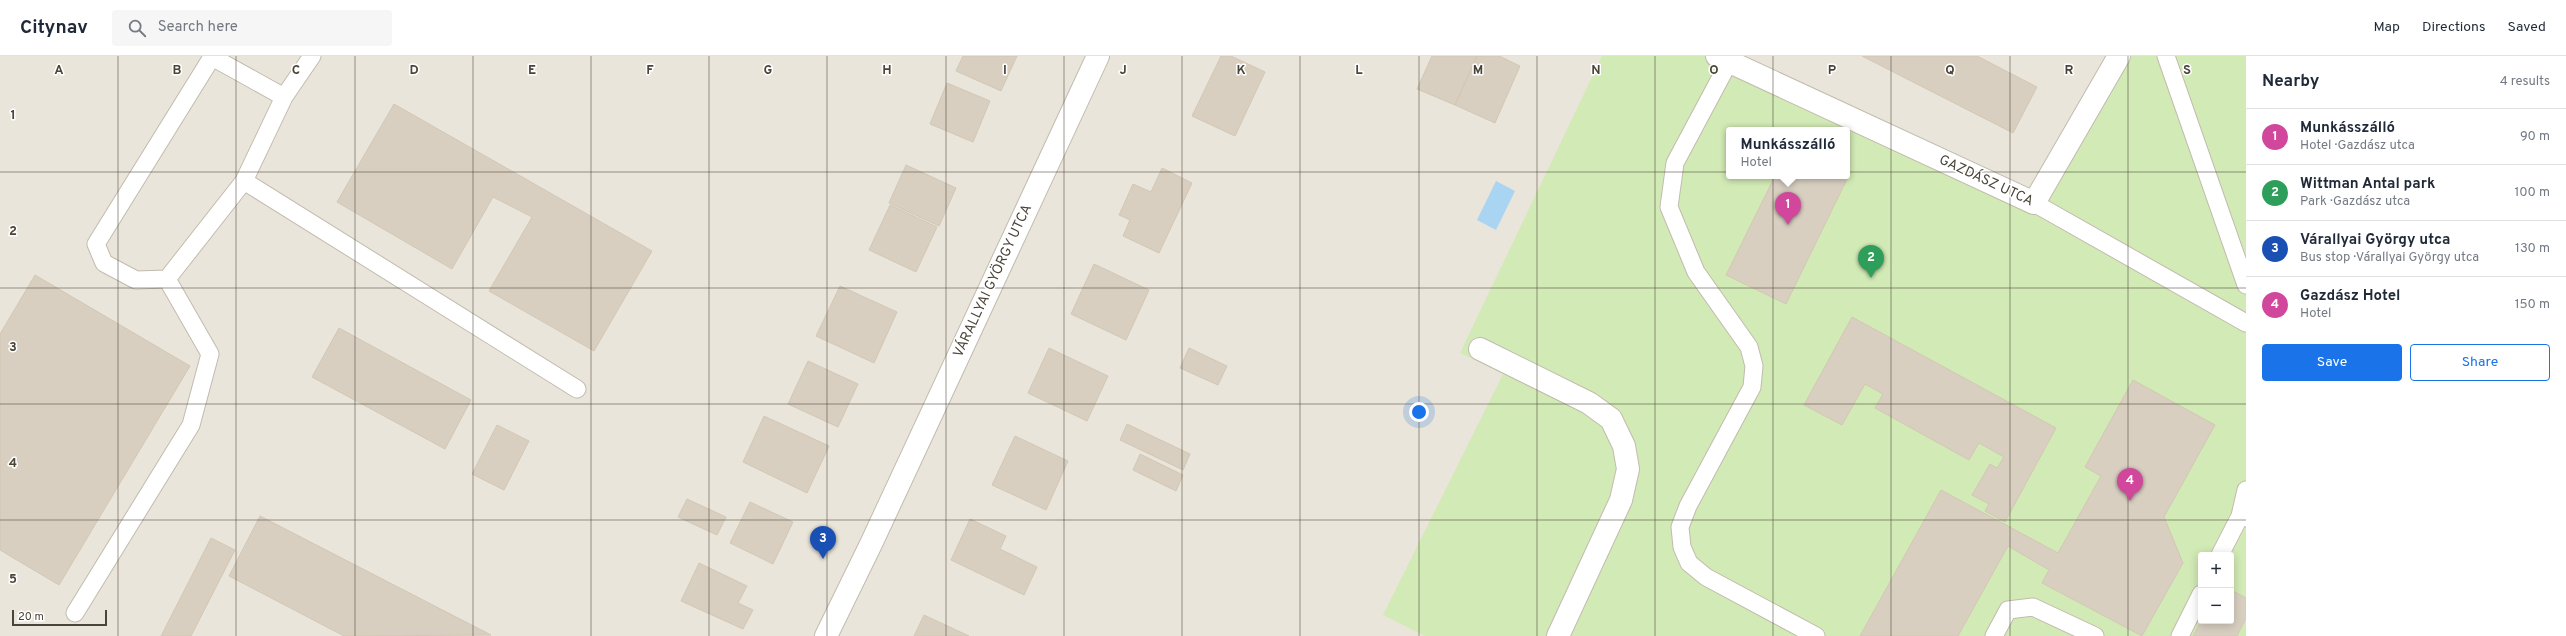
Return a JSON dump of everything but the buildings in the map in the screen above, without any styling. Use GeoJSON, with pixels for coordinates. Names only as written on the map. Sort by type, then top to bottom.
{"type":"FeatureCollection","features":[{"type":"Feature","properties":{"kind":"street","name":"VÁRALLYAI GYÖRGY UTCA"},"geometry":{"type":"LineString","coordinates":[[826,636],[871,544],[1098,56]]}},
{"type":"Feature","properties":{"kind":"street"},"geometry":{"type":"LineString","coordinates":[[2034,203],[2120,56]]}},
{"type":"Feature","properties":{"kind":"street","name":"GAZDÁSZ UTCA"},"geometry":{"type":"LineString","coordinates":[[1723,59],[2034,203]]}},
{"type":"Feature","properties":{"kind":"street"},"geometry":{"type":"LineString","coordinates":[[1480,349],[1589,403],[1611,419],[1624,446],[1628,469],[1621,500],[1558,636]]}},
{"type":"Feature","properties":{"kind":"lane"},"geometry":{"type":"LineString","coordinates":[[284,97],[217,58],[96,244],[104,263],[136,280],[167,279],[244,181],[284,97],[312,56]]}},
{"type":"Feature","properties":{"kind":"lane"},"geometry":{"type":"LineString","coordinates":[[2166,56],[2246,285]]}},
{"type":"Feature","properties":{"kind":"lane"},"geometry":{"type":"LineString","coordinates":[[1723,59],[1675,162],[1669,207],[1696,272],[1749,347],[1753,373],[1752,387],[1688,506],[1680,527],[1682,547],[1689,563],[1706,577],[1816,636]]}},
{"type":"Feature","properties":{"kind":"lane"},"geometry":{"type":"LineString","coordinates":[[244,181],[577,389]]}},
{"type":"Feature","properties":{"kind":"lane","name":"GAZDÁSZ UTCA"},"geometry":{"type":"LineString","coordinates":[[2034,203],[2246,324]]}},
{"type":"Feature","properties":{"kind":"lane"},"geometry":{"type":"LineString","coordinates":[[75,613],[191,425],[210,354],[167,279]]}},
{"type":"Feature","properties":{"kind":"lane"},"geometry":{"type":"LineString","coordinates":[[2222,552],[2243,517],[2246,490]]}},
{"type":"Feature","properties":{"kind":"lane"},"geometry":{"type":"LineString","coordinates":[[2180,636],[2198,600]]}},
{"type":"Feature","properties":{"kind":"lane"},"geometry":{"type":"LineString","coordinates":[[1994,636],[2008,610],[2033,607],[2095,636]]}},
{"type":"Feature","properties":{"kind":"shaded area"},"geometry":{"type":"Polygon","coordinates":[[[0,56],[2246,56],[2246,636],[0,636],[0,56]]]}},
{"type":"Feature","properties":{"kind":"green space"},"geometry":{"type":"Polygon","coordinates":[[[1602,56],[1717,56],[2034,203],[2119,56],[2246,56],[2246,636],[1425,636],[1383,615],[1503,374],[1460,353],[1602,56]]]}},
{"type":"Feature","properties":{"kind":"water"},"geometry":{"type":"Polygon","coordinates":[[[1496,181],[1515,191],[1496,230],[1477,220],[1496,181]]]}},
{"type":"Feature","properties":{"kind":"place","name":"Munkásszálló"},"geometry":{"type":"Point","coordinates":[1788,225]}},
{"type":"Feature","properties":{"kind":"place","name":"Wittman Antal park"},"geometry":{"type":"Point","coordinates":[1871,278]}},
{"type":"Feature","properties":{"kind":"place","name":"Gazdász Hotel"},"geometry":{"type":"Point","coordinates":[2130,501]}},
{"type":"Feature","properties":{"kind":"place","name":"Várallyai György utca"},"geometry":{"type":"Point","coordinates":[823,559]}}]}
